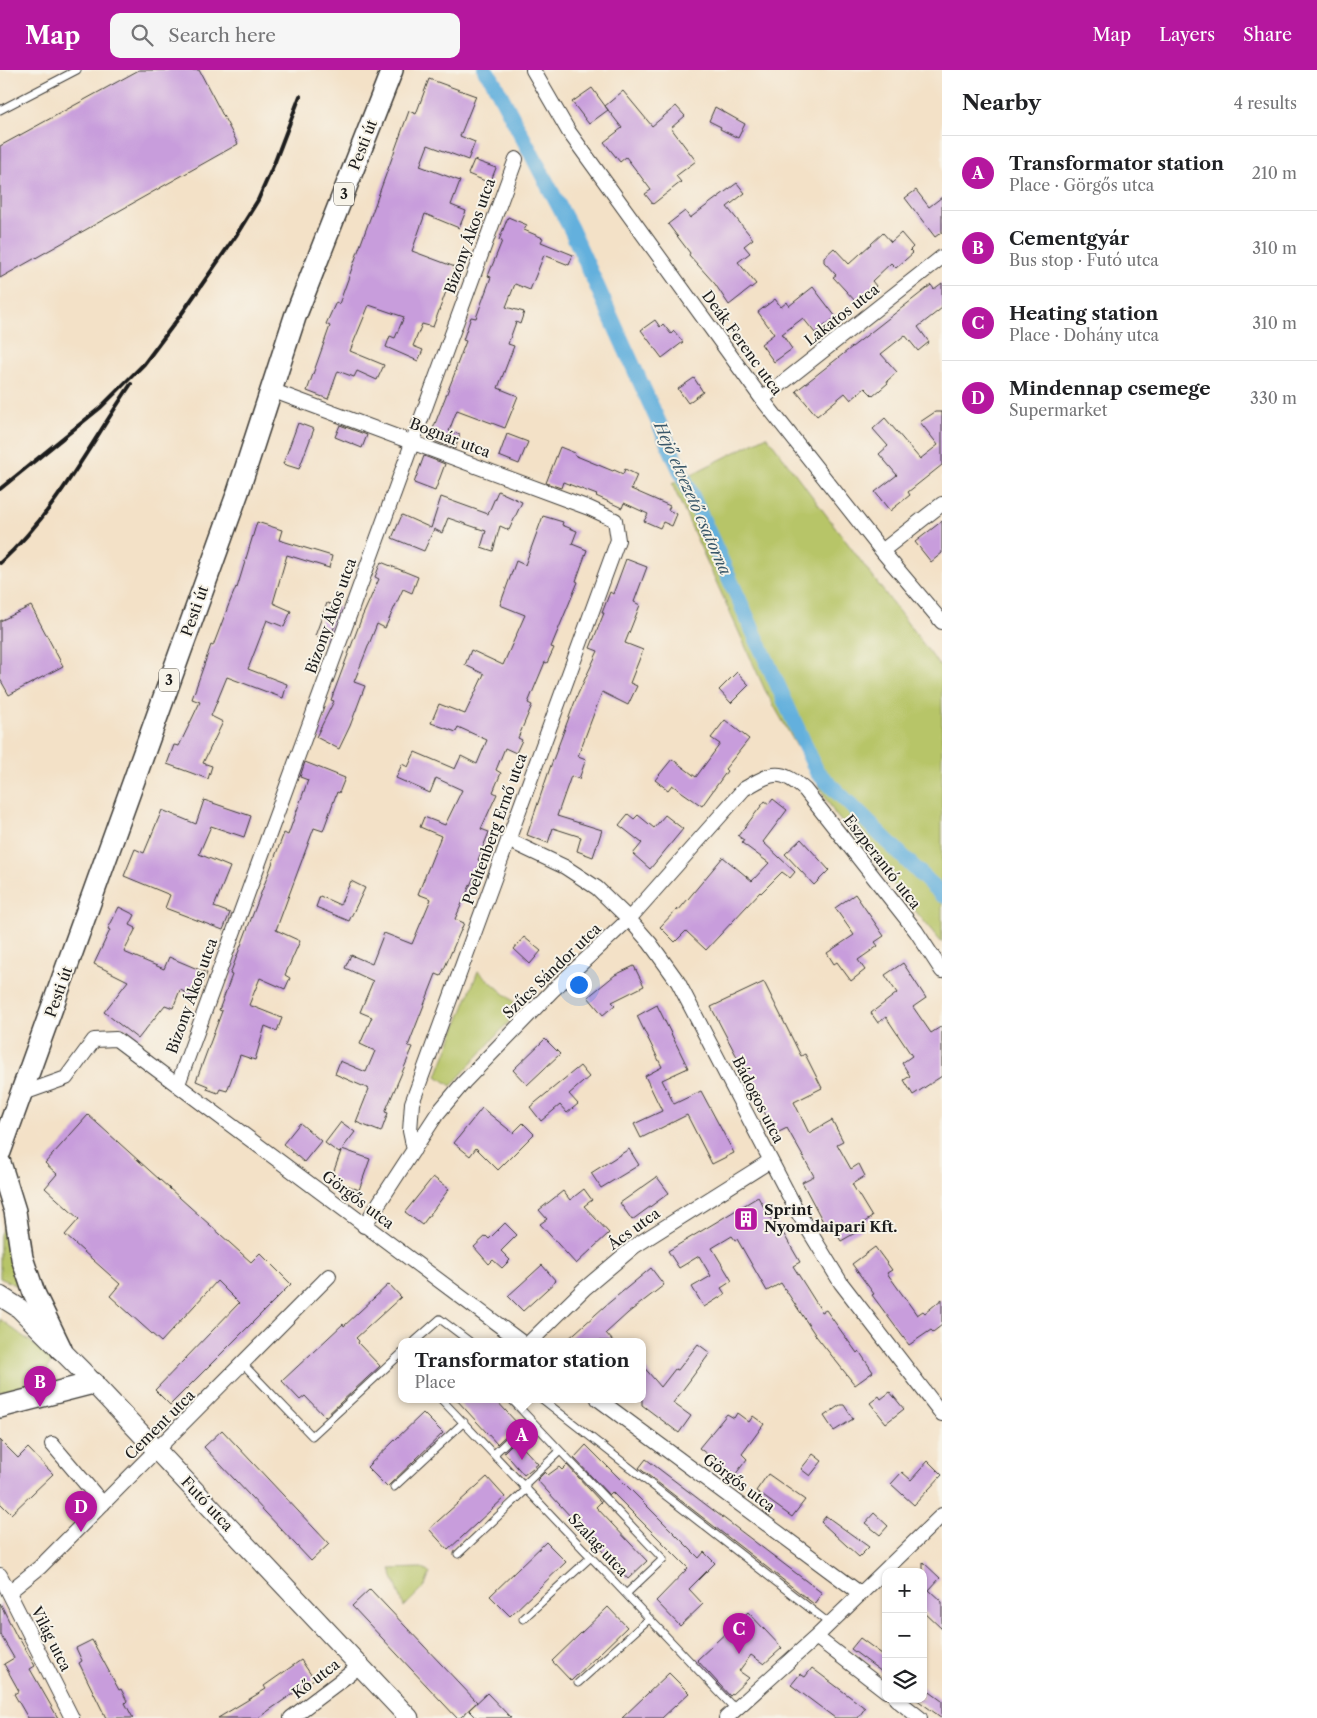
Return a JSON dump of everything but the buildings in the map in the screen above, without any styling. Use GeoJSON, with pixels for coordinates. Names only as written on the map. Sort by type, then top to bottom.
{"type":"FeatureCollection","features":[{"type":"Feature","properties":{"kind":"main road","name":"Pesti út"},"geometry":{"type":"LineString","coordinates":[[0,1152],[12,1111],[238,492],[295,317],[392,70]]}},
{"type":"Feature","properties":{"kind":"main road"},"geometry":{"type":"LineString","coordinates":[[0,1163],[15,1211],[22,1258],[34,1293],[61,1350]]}},
{"type":"Feature","properties":{"kind":"main road","name":"Futó utca"},"geometry":{"type":"LineString","coordinates":[[0,1296],[19,1308],[93,1383],[409,1718]]}},
{"type":"Feature","properties":{"kind":"main road"},"geometry":{"type":"LineString","coordinates":[[0,1408],[93,1383]]}},
{"type":"Feature","properties":{"kind":"street","name":"Deák Ferenc utca"},"geometry":{"type":"LineString","coordinates":[[533,70],[569,132],[762,400],[882,551],[942,622]]}},
{"type":"Feature","properties":{"kind":"street","name":"Bizony Ákos utca"},"geometry":{"type":"LineString","coordinates":[[178,1084],[516,159]]}},
{"type":"Feature","properties":{"kind":"street","name":"Lakatos utca"},"geometry":{"type":"LineString","coordinates":[[762,400],[942,257]]}},
{"type":"Feature","properties":{"kind":"street","name":"Bognár utca"},"geometry":{"type":"LineString","coordinates":[[271,390],[412,441],[616,520]]}},
{"type":"Feature","properties":{"kind":"street"},"geometry":{"type":"LineString","coordinates":[[882,551],[942,504]]}},
{"type":"Feature","properties":{"kind":"street","name":"Poeltenberg Ernő utca"},"geometry":{"type":"LineString","coordinates":[[414,1150],[410,1131],[412,1103],[618,540],[616,520]]}},
{"type":"Feature","properties":{"kind":"street","name":"Szűcs Sándor utca"},"geometry":{"type":"LineString","coordinates":[[364,1226],[437,1114],[464,1082],[552,991],[629,919],[744,789],[766,777],[778,774],[791,777]]}},
{"type":"Feature","properties":{"kind":"street","name":"Eszperantó utca"},"geometry":{"type":"LineString","coordinates":[[791,777],[806,790],[916,931],[942,970]]}},
{"type":"Feature","properties":{"kind":"street","name":"Bádogos utca"},"geometry":{"type":"LineString","coordinates":[[508,840],[565,867],[597,888],[629,919],[650,943],[678,982],[797,1211],[841,1283],[942,1414]]}},
{"type":"Feature","properties":{"kind":"street","name":"Görgős utca"},"geometry":{"type":"LineString","coordinates":[[12,1111],[66,1078],[94,1040],[116,1039],[516,1338]]}},
{"type":"Feature","properties":{"kind":"street","name":"Ács utca"},"geometry":{"type":"LineString","coordinates":[[534,1338],[584,1290],[635,1246],[770,1161]]}},
{"type":"Feature","properties":{"kind":"street","name":"Cement utca"},"geometry":{"type":"LineString","coordinates":[[9,1592],[40,1567],[330,1276]]}},
{"type":"Feature","properties":{"kind":"street","name":"Görgős utca"},"geometry":{"type":"LineString","coordinates":[[603,1403],[861,1594]]}},
{"type":"Feature","properties":{"kind":"street"},"geometry":{"type":"LineString","coordinates":[[52,1444],[103,1504]]}},
{"type":"Feature","properties":{"kind":"street"},"geometry":{"type":"LineString","coordinates":[[730,1714],[939,1523]]}},
{"type":"Feature","properties":{"kind":"street","name":"Világ utca"},"geometry":{"type":"LineString","coordinates":[[0,1575],[72,1718]]}},
{"type":"Feature","properties":{"kind":"street"},"geometry":{"type":"LineString","coordinates":[[816,1637],[882,1689]]}},
{"type":"Feature","properties":{"kind":"street","name":"Kő utca"},"geometry":{"type":"LineString","coordinates":[[291,1718],[360,1666]]}},
{"type":"Feature","properties":{"kind":"street"},"geometry":{"type":"LineString","coordinates":[[901,1703],[920,1718]]}},
{"type":"Feature","properties":{"kind":"lane"},"geometry":{"type":"LineString","coordinates":[[0,110],[76,70]]}},
{"type":"Feature","properties":{"kind":"lane"},"geometry":{"type":"LineString","coordinates":[[418,1338],[440,1318],[465,1338]]}},
{"type":"Feature","properties":{"kind":"lane"},"geometry":{"type":"LineString","coordinates":[[243,1364],[312,1436],[398,1357]]}},
{"type":"Feature","properties":{"kind":"lane","name":"Szalag utca"},"geometry":{"type":"LineString","coordinates":[[445,1403],[649,1619],[730,1714]]}},
{"type":"Feature","properties":{"kind":"lane"},"geometry":{"type":"LineString","coordinates":[[515,1403],[663,1559],[626,1594]]}},
{"type":"Feature","properties":{"kind":"lane"},"geometry":{"type":"LineString","coordinates":[[547,1403],[830,1624]]}},
{"type":"Feature","properties":{"kind":"lane"},"geometry":{"type":"LineString","coordinates":[[494,1454],[530,1420]]}},
{"type":"Feature","properties":{"kind":"lane"},"geometry":{"type":"LineString","coordinates":[[394,1487],[464,1422]]}},
{"type":"Feature","properties":{"kind":"lane"},"geometry":{"type":"LineString","coordinates":[[458,1554],[560,1451]]}},
{"type":"Feature","properties":{"kind":"lane"},"geometry":{"type":"LineString","coordinates":[[523,1620],[591,1557]]}},
{"type":"Feature","properties":{"kind":"lane"},"geometry":{"type":"LineString","coordinates":[[578,1683],[649,1619]]}},
{"type":"Feature","properties":{"kind":"green space"},"geometry":{"type":"Polygon","coordinates":[[[767,436],[942,669],[942,943],[835,814],[765,690],[672,484],[767,436]]]}},
{"type":"Feature","properties":{"kind":"green space"},"geometry":{"type":"Polygon","coordinates":[[[478,971],[521,1008],[451,1086],[437,1076],[478,971]]]}},
{"type":"Feature","properties":{"kind":"green space"},"geometry":{"type":"Polygon","coordinates":[[[10,1208],[26,1290],[0,1278],[0,1235],[10,1208]]]}},
{"type":"Feature","properties":{"kind":"green space"},"geometry":{"type":"Polygon","coordinates":[[[0,1319],[52,1358],[44,1379],[0,1392],[0,1319]]]}},
{"type":"Feature","properties":{"kind":"green space"},"geometry":{"type":"Polygon","coordinates":[[[420,1568],[430,1573],[425,1586],[404,1607],[390,1569],[420,1568]]]}},
{"type":"Feature","properties":{"kind":"waterway","name":"Hejő elvezető csatorna"},"geometry":{"type":"LineString","coordinates":[[485,70],[492,79],[571,229],[817,772],[942,895]]}},
{"type":"Feature","properties":{"kind":"railway"},"geometry":{"type":"LineString","coordinates":[[0,489],[100,408],[144,364],[180,316],[237,234],[258,200],[300,96]]}},
{"type":"Feature","properties":{"kind":"railway"},"geometry":{"type":"LineString","coordinates":[[0,563],[38,523],[55,501],[131,384]]}},
{"type":"Feature","properties":{"kind":"place","name":"Sprint Nyomdaipari Kft."},"geometry":{"type":"Point","coordinates":[746,1219]}},
{"type":"Feature","properties":{"kind":"place","name":"Cementgyár"},"geometry":{"type":"Point","coordinates":[40,1407]}},
{"type":"Feature","properties":{"kind":"place","name":"Transformator station"},"geometry":{"type":"Point","coordinates":[522,1460]}},
{"type":"Feature","properties":{"kind":"place","name":"Mindennap csemege"},"geometry":{"type":"Point","coordinates":[81,1532]}},
{"type":"Feature","properties":{"kind":"place","name":"Heating station"},"geometry":{"type":"Point","coordinates":[739,1654]}}]}
